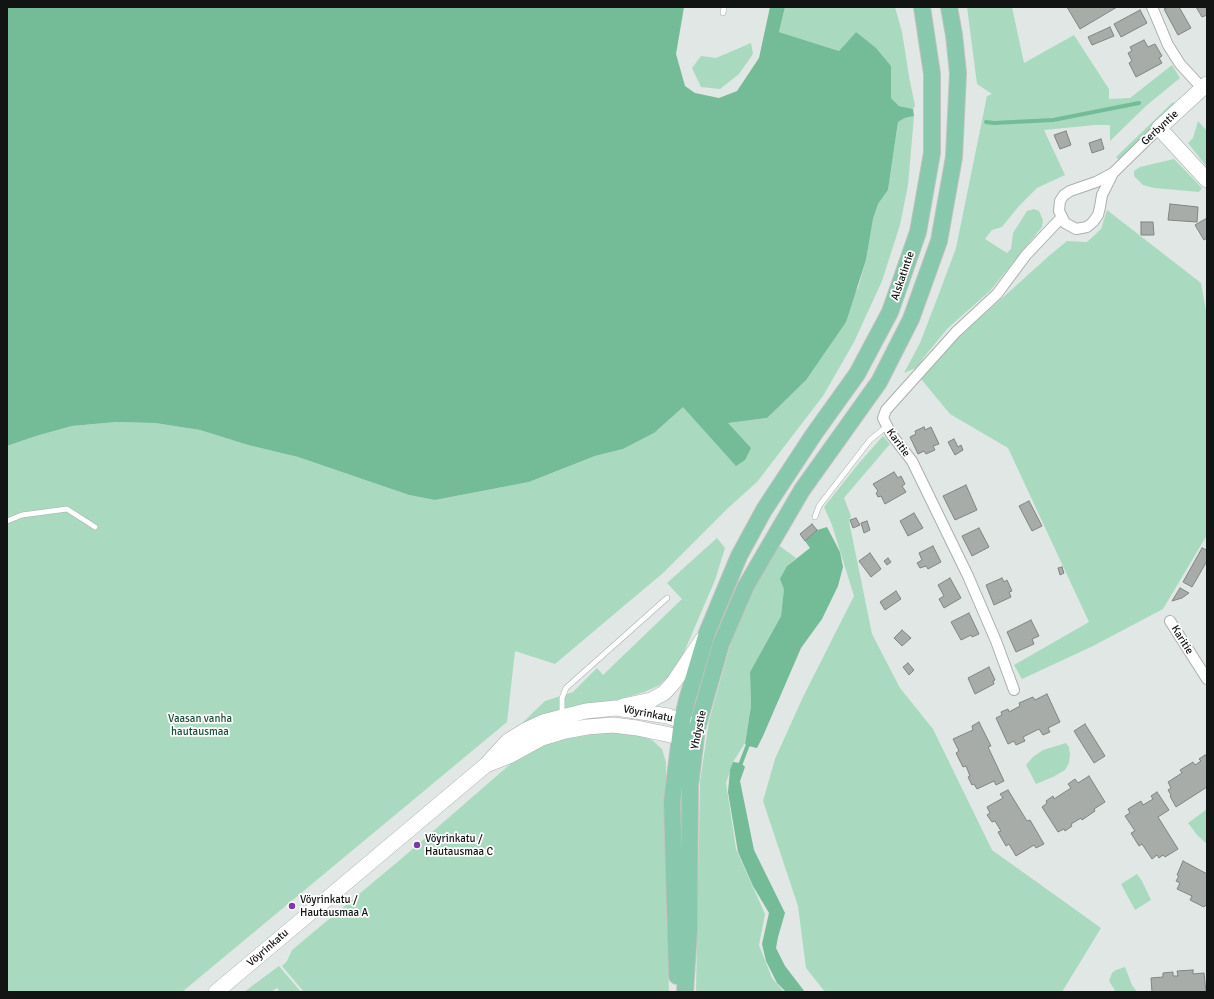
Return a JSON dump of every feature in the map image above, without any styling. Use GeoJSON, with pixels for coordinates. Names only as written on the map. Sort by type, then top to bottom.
{"type":"FeatureCollection","features":[{"type":"Feature","properties":{"kind":"main road","name":"Alskatintie"},"geometry":{"type":"LineString","coordinates":[[764,510],[814,434],[857,374],[890,312],[918,232],[932,153],[932,74],[922,7]]}},
{"type":"Feature","properties":{"kind":"main road","name":"Alskatintie"},"geometry":{"type":"LineString","coordinates":[[802,490],[879,382],[911,319],[939,241],[954,157],[958,73],[949,7]]}},
{"type":"Feature","properties":{"kind":"main road","name":"Gerbyntie"},"geometry":{"type":"LineString","coordinates":[[1160,128],[1204,86]]}},
{"type":"Feature","properties":{"kind":"main road"},"geometry":{"type":"LineString","coordinates":[[1160,128],[1207,180]]}},
{"type":"Feature","properties":{"kind":"main road","name":"Yhdystie"},"geometry":{"type":"LineString","coordinates":[[685,992],[689,930],[690,786],[697,728],[721,644],[746,586],[802,490]]}},
{"type":"Feature","properties":{"kind":"main road","name":"Yhdystie"},"geometry":{"type":"LineString","coordinates":[[678,992],[672,802],[682,721],[707,633],[739,556],[764,510]]}},
{"type":"Feature","properties":{"kind":"main road"},"geometry":{"type":"LineString","coordinates":[[616,708],[651,700],[664,693],[678,677],[707,633]]}},
{"type":"Feature","properties":{"kind":"main road","name":"Vöyrinkatu"},"geometry":{"type":"LineString","coordinates":[[216,992],[486,765],[511,755],[542,738],[563,724],[586,711],[616,708],[668,716],[697,728],[689,737],[680,737],[637,728],[613,725],[587,727],[563,724]]}},
{"type":"Feature","properties":{"kind":"street"},"geometry":{"type":"LineString","coordinates":[[1152,7],[1168,46],[1180,64],[1204,86]]}},
{"type":"Feature","properties":{"kind":"street","name":"Gerbyntie"},"geometry":{"type":"LineString","coordinates":[[1113,173],[1102,195],[1098,216],[1093,222],[1087,226],[1076,229],[1068,226],[1061,218],[1059,211],[1059,205],[1064,195],[1070,191],[1096,182],[1113,173],[1160,128]]}},
{"type":"Feature","properties":{"kind":"street","name":"Karitie"},"geometry":{"type":"LineString","coordinates":[[1014,690],[996,641],[968,576],[912,461],[886,427],[882,418],[886,410],[956,332],[997,294],[1026,255],[1061,218]]}},
{"type":"Feature","properties":{"kind":"street","name":"Karitie"},"geometry":{"type":"LineString","coordinates":[[1170,621],[1207,679]]}},
{"type":"Feature","properties":{"kind":"lane"},"geometry":{"type":"LineString","coordinates":[[723,13],[724,7]]}},
{"type":"Feature","properties":{"kind":"lane"},"geometry":{"type":"LineString","coordinates":[[815,517],[819,506],[870,440],[886,427]]}},
{"type":"Feature","properties":{"kind":"lane"},"geometry":{"type":"LineString","coordinates":[[7,521],[22,514],[67,509],[95,527]]}},
{"type":"Feature","properties":{"kind":"lane"},"geometry":{"type":"LineString","coordinates":[[563,724],[562,698],[566,688],[667,598]]}},
{"type":"Feature","properties":{"kind":"green space"},"geometry":{"type":"Polygon","coordinates":[[[785,7],[895,7],[902,32],[915,106],[913,109],[899,106],[891,98],[891,66],[856,32],[839,51],[779,32],[785,7]]]}},
{"type":"Feature","properties":{"kind":"green space"},"geometry":{"type":"Polygon","coordinates":[[[967,7],[1012,7],[1024,63],[1074,35],[1109,89],[1109,99],[1130,98],[1172,65],[1180,78],[1147,105],[1110,141],[1110,125],[1044,130],[1065,175],[1037,188],[1019,206],[1002,227],[992,230],[985,239],[1007,253],[1011,249],[1013,233],[1027,211],[1034,209],[1039,211],[1043,220],[1042,227],[990,291],[948,328],[924,357],[918,367],[904,373],[920,343],[956,248],[987,96],[992,94],[977,84],[967,7]]]}},
{"type":"Feature","properties":{"kind":"green space"},"geometry":{"type":"Polygon","coordinates":[[[751,43],[753,54],[739,74],[720,89],[701,87],[692,68],[701,56],[716,58],[751,43]]]}},
{"type":"Feature","properties":{"kind":"green space"},"geometry":{"type":"Polygon","coordinates":[[[1173,102],[1176,106],[1119,160],[1116,157],[1173,102]]]}},
{"type":"Feature","properties":{"kind":"green space","name":"Vaasan vanha hautausmaa"},"geometry":{"type":"Polygon","coordinates":[[[914,116],[908,185],[900,225],[882,281],[854,342],[823,396],[757,482],[728,508],[663,573],[555,664],[515,651],[507,722],[182,992],[7,992],[7,446],[72,426],[116,422],[155,423],[200,430],[248,445],[298,457],[409,495],[435,500],[529,482],[595,456],[623,449],[654,433],[683,406],[728,423],[767,418],[858,288],[866,260],[873,219],[878,204],[888,190],[898,122],[905,118],[914,116]]]}},
{"type":"Feature","properties":{"kind":"green space"},"geometry":{"type":"Polygon","coordinates":[[[1198,121],[1207,131],[1207,167],[1188,143],[1193,138],[1198,121]]]}},
{"type":"Feature","properties":{"kind":"green space"},"geometry":{"type":"Polygon","coordinates":[[[1174,159],[1202,188],[1199,192],[1154,188],[1143,185],[1134,176],[1134,171],[1140,167],[1174,159]]]}},
{"type":"Feature","properties":{"kind":"green space"},"geometry":{"type":"Polygon","coordinates":[[[1107,210],[1201,283],[1207,316],[1207,535],[1163,609],[1093,646],[1022,679],[1014,665],[1089,622],[1008,448],[950,414],[921,379],[959,337],[1050,255],[1067,241],[1087,242],[1101,229],[1107,210]]]}},
{"type":"Feature","properties":{"kind":"green space"},"geometry":{"type":"Polygon","coordinates":[[[883,436],[890,444],[844,498],[851,516],[849,521],[872,634],[900,688],[933,729],[992,850],[1101,928],[1062,992],[825,992],[806,968],[798,906],[763,801],[775,759],[803,697],[854,596],[832,525],[824,507],[859,463],[883,436]]]}},
{"type":"Feature","properties":{"kind":"green space"},"geometry":{"type":"Polygon","coordinates":[[[717,538],[725,548],[715,580],[679,664],[668,677],[658,686],[644,692],[617,700],[582,706],[516,729],[545,701],[573,692],[597,668],[603,675],[682,599],[667,583],[717,538]]]}},
{"type":"Feature","properties":{"kind":"green space"},"geometry":{"type":"Polygon","coordinates":[[[777,544],[796,558],[787,566],[781,616],[750,672],[751,706],[745,743],[733,762],[726,783],[736,849],[765,914],[759,945],[772,978],[784,992],[696,992],[700,782],[709,721],[731,642],[757,577],[777,544]]]}},
{"type":"Feature","properties":{"kind":"green space"},"geometry":{"type":"Polygon","coordinates":[[[609,730],[635,734],[652,740],[662,749],[666,762],[666,902],[669,992],[304,992],[282,966],[287,961],[292,950],[401,859],[515,760],[537,746],[568,736],[609,730]]]}},
{"type":"Feature","properties":{"kind":"green space"},"geometry":{"type":"Polygon","coordinates":[[[1066,743],[1069,747],[1070,754],[1069,763],[1065,770],[1036,784],[1026,765],[1033,757],[1043,750],[1066,743]]]}},
{"type":"Feature","properties":{"kind":"green space"},"geometry":{"type":"Polygon","coordinates":[[[1207,809],[1207,844],[1198,836],[1188,823],[1207,809]]]}},
{"type":"Feature","properties":{"kind":"green space"},"geometry":{"type":"Polygon","coordinates":[[[1137,874],[1151,900],[1135,910],[1121,884],[1137,874]]]}},
{"type":"Feature","properties":{"kind":"green space"},"geometry":{"type":"Polygon","coordinates":[[[279,966],[301,992],[280,992],[277,988],[271,992],[244,992],[279,966]]]}},
{"type":"Feature","properties":{"kind":"green space"},"geometry":{"type":"Polygon","coordinates":[[[1125,967],[1132,985],[1137,992],[1116,992],[1109,981],[1112,973],[1125,967]]]}},
{"type":"Feature","properties":{"kind":"shaded area"},"geometry":{"type":"Polygon","coordinates":[[[7,7],[684,7],[676,54],[685,86],[695,93],[719,98],[737,91],[759,58],[770,7],[785,7],[779,32],[839,51],[856,32],[876,48],[891,66],[891,98],[899,106],[913,109],[914,116],[905,118],[898,122],[888,190],[878,204],[873,219],[866,260],[846,322],[806,380],[767,418],[728,423],[751,448],[745,460],[736,466],[683,407],[654,433],[623,449],[595,456],[529,482],[435,500],[409,495],[298,457],[248,445],[200,430],[155,423],[116,422],[72,426],[7,446],[7,7]]]}},
{"type":"Feature","properties":{"kind":"shaded area"},"geometry":{"type":"Polygon","coordinates":[[[827,527],[840,552],[843,567],[838,586],[822,619],[801,648],[757,748],[748,746],[745,744],[751,706],[750,672],[781,616],[784,589],[780,579],[787,566],[810,548],[805,541],[817,530],[827,527]]]}},
{"type":"Feature","properties":{"kind":"shaded area"},"geometry":{"type":"Polygon","coordinates":[[[733,762],[741,763],[745,767],[740,781],[754,850],[785,913],[776,948],[785,966],[805,992],[786,992],[777,983],[766,961],[762,944],[769,913],[753,886],[738,852],[728,792],[730,770],[733,762]]]}},
{"type":"Feature","properties":{"kind":"building"},"geometry":{"type":"Polygon","coordinates":[[[1067,7],[1117,7],[1080,29],[1067,7]]]}},
{"type":"Feature","properties":{"kind":"building"},"geometry":{"type":"Polygon","coordinates":[[[1169,7],[1179,7],[1191,28],[1178,35],[1164,9],[1169,7]]]}},
{"type":"Feature","properties":{"kind":"building"},"geometry":{"type":"Polygon","coordinates":[[[1196,7],[1207,7],[1207,15],[1202,17],[1196,7]]]}},
{"type":"Feature","properties":{"kind":"building"},"geometry":{"type":"Polygon","coordinates":[[[1140,10],[1147,23],[1121,37],[1114,24],[1140,10]]]}},
{"type":"Feature","properties":{"kind":"building"},"geometry":{"type":"Polygon","coordinates":[[[1110,27],[1114,36],[1092,45],[1088,37],[1110,27]]]}},
{"type":"Feature","properties":{"kind":"building"},"geometry":{"type":"Polygon","coordinates":[[[1144,40],[1148,47],[1155,44],[1162,56],[1159,58],[1162,63],[1136,77],[1129,63],[1132,61],[1128,53],[1132,51],[1130,47],[1144,40]]]}},
{"type":"Feature","properties":{"kind":"building"},"geometry":{"type":"Polygon","coordinates":[[[1066,131],[1071,145],[1060,149],[1054,135],[1066,131]]]}},
{"type":"Feature","properties":{"kind":"building"},"geometry":{"type":"Polygon","coordinates":[[[1101,139],[1104,149],[1092,153],[1089,143],[1101,139]]]}},
{"type":"Feature","properties":{"kind":"building"},"geometry":{"type":"Polygon","coordinates":[[[1170,204],[1198,207],[1197,222],[1168,220],[1170,204]]]}},
{"type":"Feature","properties":{"kind":"building"},"geometry":{"type":"Polygon","coordinates":[[[1207,218],[1207,238],[1204,240],[1195,225],[1207,218]]]}},
{"type":"Feature","properties":{"kind":"building"},"geometry":{"type":"Polygon","coordinates":[[[1141,222],[1153,222],[1154,235],[1141,235],[1141,222]]]}},
{"type":"Feature","properties":{"kind":"building"},"geometry":{"type":"Polygon","coordinates":[[[924,427],[925,430],[931,427],[939,444],[933,446],[935,450],[926,454],[924,451],[918,454],[910,437],[916,434],[915,431],[924,427]]]}},
{"type":"Feature","properties":{"kind":"building"},"geometry":{"type":"Polygon","coordinates":[[[954,439],[958,447],[961,445],[963,450],[955,455],[948,442],[954,439]]]}},
{"type":"Feature","properties":{"kind":"building"},"geometry":{"type":"Polygon","coordinates":[[[894,472],[898,478],[901,476],[905,484],[902,486],[906,492],[885,504],[881,496],[878,497],[876,493],[878,491],[873,484],[894,472]]]}},
{"type":"Feature","properties":{"kind":"building"},"geometry":{"type":"Polygon","coordinates":[[[966,485],[977,510],[955,520],[943,496],[966,485]]]}},
{"type":"Feature","properties":{"kind":"building"},"geometry":{"type":"Polygon","coordinates":[[[1029,501],[1042,526],[1032,531],[1019,506],[1029,501]]]}},
{"type":"Feature","properties":{"kind":"building"},"geometry":{"type":"Polygon","coordinates":[[[914,513],[923,528],[908,536],[900,521],[914,513]]]}},
{"type":"Feature","properties":{"kind":"building"},"geometry":{"type":"Polygon","coordinates":[[[856,518],[860,525],[853,528],[850,520],[856,518]]]}},
{"type":"Feature","properties":{"kind":"building"},"geometry":{"type":"Polygon","coordinates":[[[867,521],[870,530],[864,533],[861,523],[867,521]]]}},
{"type":"Feature","properties":{"kind":"building"},"geometry":{"type":"Polygon","coordinates":[[[812,524],[817,530],[805,541],[800,534],[812,524]]]}},
{"type":"Feature","properties":{"kind":"building"},"geometry":{"type":"Polygon","coordinates":[[[979,528],[989,547],[972,556],[962,536],[979,528]]]}},
{"type":"Feature","properties":{"kind":"building"},"geometry":{"type":"Polygon","coordinates":[[[933,546],[941,562],[928,569],[926,566],[920,568],[917,563],[922,560],[919,553],[933,546]]]}},
{"type":"Feature","properties":{"kind":"building"},"geometry":{"type":"Polygon","coordinates":[[[1202,548],[1207,550],[1207,561],[1192,587],[1183,582],[1202,548]]]}},
{"type":"Feature","properties":{"kind":"building"},"geometry":{"type":"Polygon","coordinates":[[[870,553],[881,569],[871,577],[859,561],[870,553]]]}},
{"type":"Feature","properties":{"kind":"building"},"geometry":{"type":"Polygon","coordinates":[[[888,558],[891,562],[887,565],[884,561],[888,558]]]}},
{"type":"Feature","properties":{"kind":"building"},"geometry":{"type":"Polygon","coordinates":[[[1062,567],[1064,573],[1060,575],[1058,568],[1062,567]]]}},
{"type":"Feature","properties":{"kind":"building"},"geometry":{"type":"Polygon","coordinates":[[[950,578],[961,598],[944,608],[939,599],[944,596],[938,585],[950,578]]]}},
{"type":"Feature","properties":{"kind":"building"},"geometry":{"type":"Polygon","coordinates":[[[1002,578],[1004,582],[1007,580],[1012,591],[1009,592],[1011,597],[994,605],[986,585],[1002,578]]]}},
{"type":"Feature","properties":{"kind":"building"},"geometry":{"type":"Polygon","coordinates":[[[1180,588],[1189,593],[1182,598],[1172,601],[1180,588]]]}},
{"type":"Feature","properties":{"kind":"building"},"geometry":{"type":"Polygon","coordinates":[[[896,591],[901,599],[885,610],[880,602],[896,591]]]}},
{"type":"Feature","properties":{"kind":"building"},"geometry":{"type":"Polygon","coordinates":[[[969,613],[979,634],[972,637],[971,635],[961,640],[951,622],[969,613]]]}},
{"type":"Feature","properties":{"kind":"building"},"geometry":{"type":"Polygon","coordinates":[[[1031,620],[1039,636],[1032,639],[1034,644],[1016,652],[1007,632],[1031,620]]]}},
{"type":"Feature","properties":{"kind":"building"},"geometry":{"type":"Polygon","coordinates":[[[902,630],[911,638],[902,646],[894,638],[902,630]]]}},
{"type":"Feature","properties":{"kind":"building"},"geometry":{"type":"Polygon","coordinates":[[[908,663],[914,670],[909,675],[903,667],[908,663]]]}},
{"type":"Feature","properties":{"kind":"building"},"geometry":{"type":"Polygon","coordinates":[[[989,667],[995,680],[993,681],[994,684],[975,694],[968,678],[989,667]]]}},
{"type":"Feature","properties":{"kind":"building"},"geometry":{"type":"Polygon","coordinates":[[[1047,694],[1060,722],[1048,728],[1050,732],[1043,735],[1039,729],[1023,737],[1025,741],[1016,745],[1014,741],[1008,744],[996,718],[1002,715],[1001,712],[1008,709],[1009,712],[1020,706],[1019,703],[1033,697],[1035,700],[1047,694]]]}},
{"type":"Feature","properties":{"kind":"building"},"geometry":{"type":"Polygon","coordinates":[[[979,722],[991,746],[988,747],[1004,781],[996,785],[994,781],[977,789],[974,784],[972,785],[968,777],[970,776],[966,766],[963,767],[956,753],[959,751],[953,739],[973,730],[972,726],[979,722]]]}},
{"type":"Feature","properties":{"kind":"building"},"geometry":{"type":"Polygon","coordinates":[[[1085,724],[1105,756],[1094,763],[1074,731],[1085,724]]]}},
{"type":"Feature","properties":{"kind":"building"},"geometry":{"type":"Polygon","coordinates":[[[1205,755],[1207,757],[1207,787],[1176,807],[1168,790],[1171,788],[1168,782],[1182,773],[1180,770],[1193,762],[1195,765],[1201,761],[1199,759],[1205,755]]]}},
{"type":"Feature","properties":{"kind":"building"},"geometry":{"type":"Polygon","coordinates":[[[1089,776],[1105,802],[1094,809],[1095,811],[1082,820],[1081,818],[1071,824],[1072,826],[1065,831],[1064,829],[1058,832],[1042,807],[1047,803],[1046,801],[1053,796],[1054,799],[1071,788],[1068,784],[1075,779],[1078,783],[1089,776]]]}},
{"type":"Feature","properties":{"kind":"building"},"geometry":{"type":"Polygon","coordinates":[[[1008,790],[1027,821],[1030,820],[1044,844],[1036,848],[1034,845],[1016,856],[1009,844],[1006,846],[998,832],[1001,831],[995,821],[992,822],[987,815],[990,813],[987,807],[1003,798],[1000,794],[1008,790]]]}},
{"type":"Feature","properties":{"kind":"building"},"geometry":{"type":"Polygon","coordinates":[[[1157,792],[1169,810],[1158,817],[1178,849],[1165,857],[1163,855],[1159,858],[1157,855],[1152,859],[1142,844],[1139,846],[1131,833],[1135,831],[1125,816],[1130,813],[1128,809],[1141,801],[1143,805],[1153,799],[1151,796],[1157,792]]]}},
{"type":"Feature","properties":{"kind":"building"},"geometry":{"type":"Polygon","coordinates":[[[1183,861],[1207,874],[1207,904],[1204,907],[1190,900],[1192,896],[1177,889],[1180,883],[1176,881],[1179,876],[1177,875],[1183,861]]]}},
{"type":"Feature","properties":{"kind":"building"},"geometry":{"type":"Polygon","coordinates":[[[1193,970],[1193,974],[1204,973],[1206,992],[1152,992],[1151,978],[1163,977],[1163,973],[1173,972],[1173,976],[1178,976],[1177,971],[1193,970]]]}},
{"type":"Feature","properties":{"kind":"waterway"},"geometry":{"type":"LineString","coordinates":[[986,122],[994,123],[1053,120],[1139,103]]}},
{"type":"Feature","properties":{"kind":"waterway"},"geometry":{"type":"LineString","coordinates":[[739,768],[749,742]]}},
{"type":"Feature","properties":{"kind":"place","name":"Vöyrinkatu / Hautausmaa C"},"geometry":{"type":"Point","coordinates":[417,845]}},
{"type":"Feature","properties":{"kind":"place","name":"Vöyrinkatu / Hautausmaa A"},"geometry":{"type":"Point","coordinates":[292,906]}}]}
